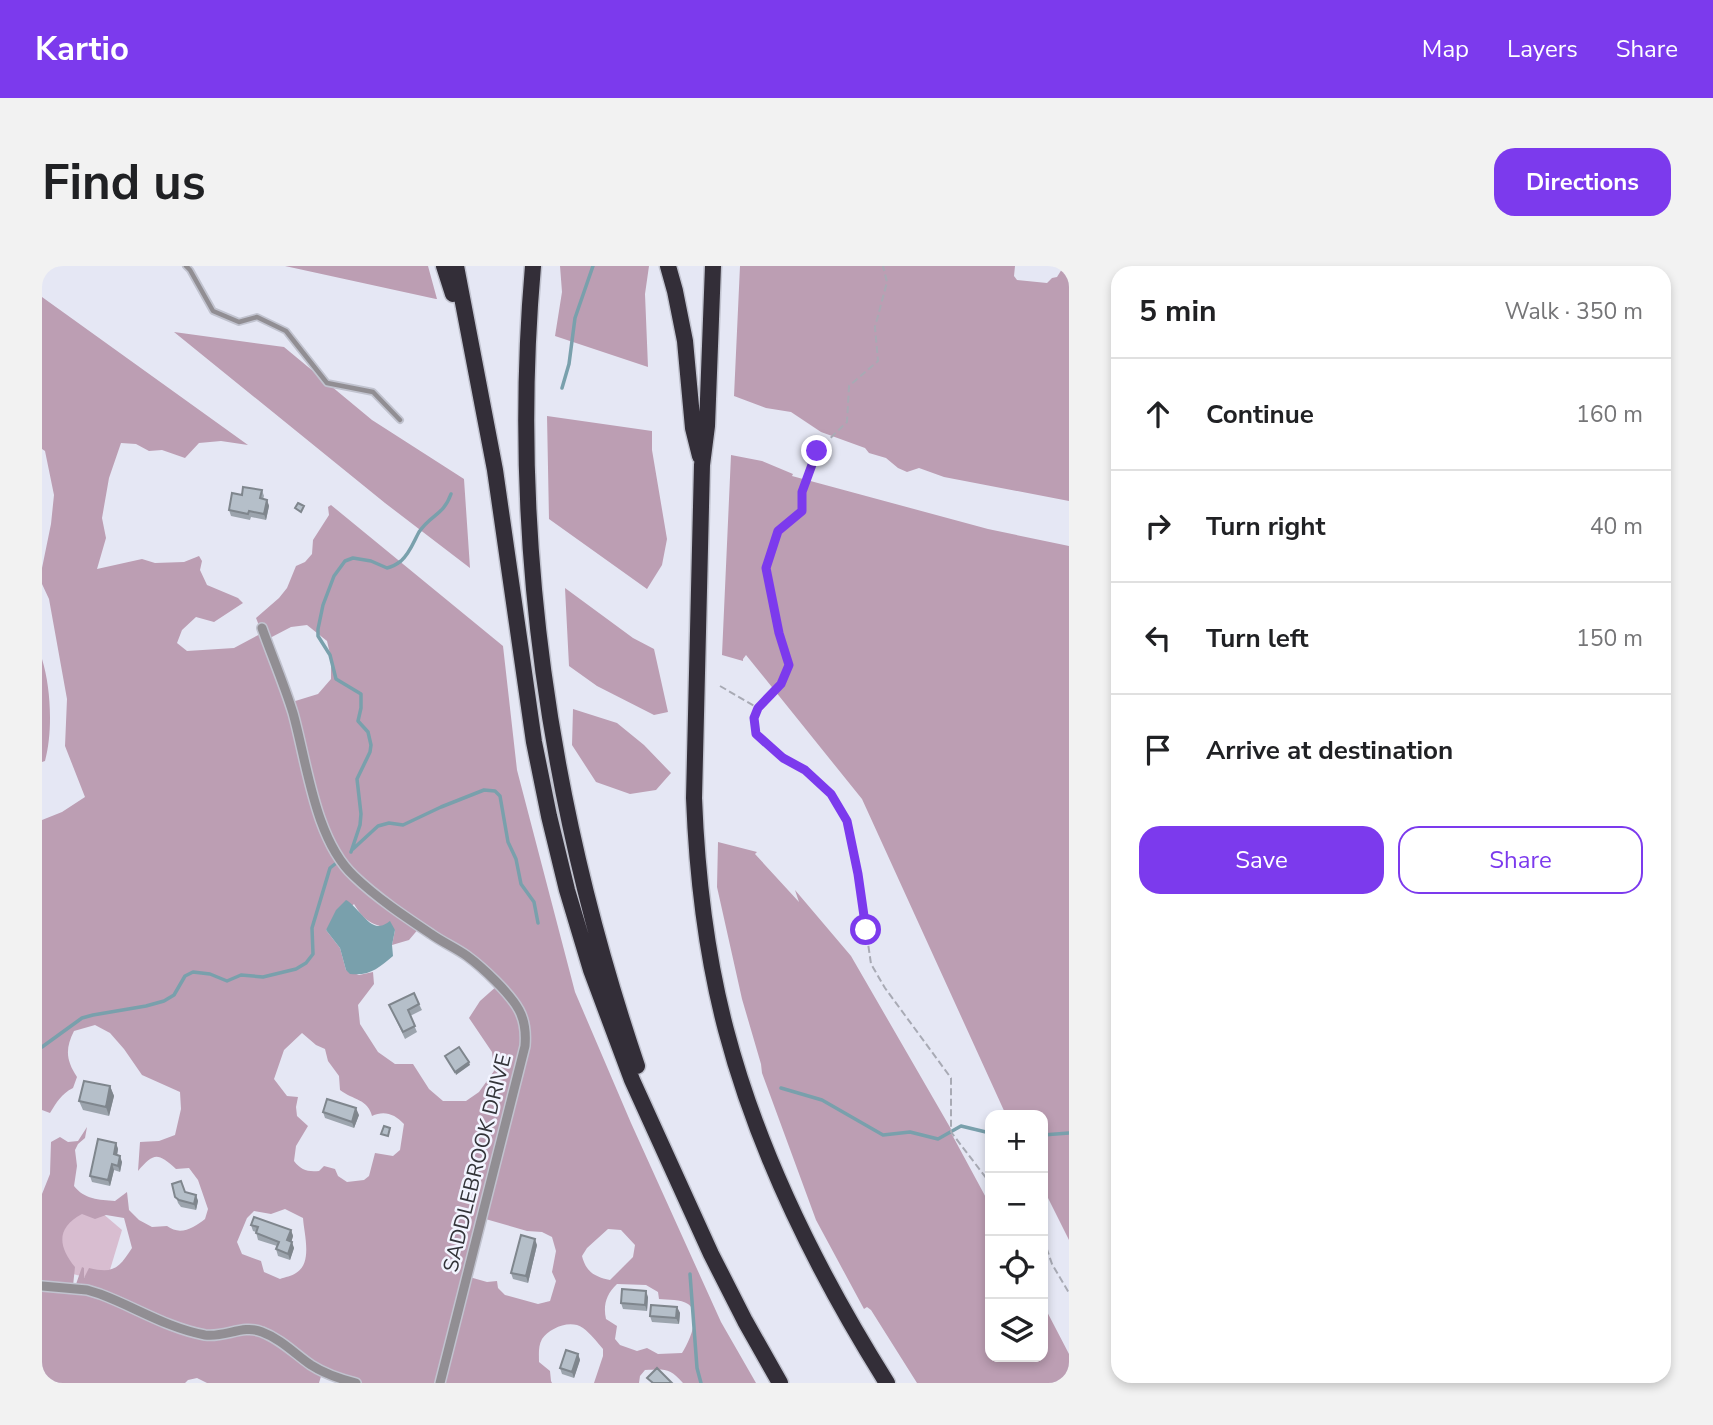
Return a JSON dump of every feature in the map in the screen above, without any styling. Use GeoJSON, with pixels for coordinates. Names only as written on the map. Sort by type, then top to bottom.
{"type":"FeatureCollection","features":[{"type":"Feature","properties":{"kind":"highway"},"geometry":{"type":"LineString","coordinates":[[444,266],[478,382]]}},
{"type":"Feature","properties":{"kind":"highway"},"geometry":{"type":"LineString","coordinates":[[456,266],[502,519],[532,730],[557,852],[591,970],[647,1115],[727,1288],[780,1383]]}},
{"type":"Feature","properties":{"kind":"highway"},"geometry":{"type":"LineString","coordinates":[[533,266],[526,402],[528,514],[537,627],[549,714],[567,814],[599,943],[628,1041],[680,1185]]}},
{"type":"Feature","properties":{"kind":"highway"},"geometry":{"type":"LineString","coordinates":[[668,266],[685,341],[693,429],[702,465]]}},
{"type":"Feature","properties":{"kind":"highway"},"geometry":{"type":"LineString","coordinates":[[713,266],[707,426],[702,465],[694,798],[704,920],[726,1030],[743,1089],[774,1171],[822,1271],[887,1383]]}},
{"type":"Feature","properties":{"kind":"street","name":"SADDLEBROOK DRIVE"},"geometry":{"type":"LineString","coordinates":[[262,628],[292,712],[322,824],[337,858],[389,905],[466,955],[494,980],[515,1003],[526,1035],[439,1383]]}},
{"type":"Feature","properties":{"kind":"street"},"geometry":{"type":"LineString","coordinates":[[42,1286],[87,1290],[174,1326],[198,1333],[218,1335],[253,1329],[274,1338],[315,1367],[356,1383]]}},
{"type":"Feature","properties":{"kind":"lane"},"geometry":{"type":"LineString","coordinates":[[186,266],[213,311],[239,322],[257,317],[286,331],[327,383],[373,392],[400,420]]}},
{"type":"Feature","properties":{"kind":"path"},"geometry":{"type":"LineString","coordinates":[[883,266],[887,282],[875,327],[878,361],[849,386],[848,422],[817,451],[802,492],[802,511],[778,531],[766,568],[779,633],[789,665],[781,684],[758,708],[754,718],[756,734],[783,758],[805,770],[831,794],[847,821],[871,964],[885,988],[951,1078],[951,1132],[985,1176]]}},
{"type":"Feature","properties":{"kind":"path"},"geometry":{"type":"LineString","coordinates":[[720,687],[758,708]]}},
{"type":"Feature","properties":{"kind":"path"},"geometry":{"type":"LineString","coordinates":[[1048,1252],[1069,1293]]}},
{"type":"Feature","properties":{"kind":"shaded area"},"geometry":{"type":"Polygon","coordinates":[[[285,266],[428,266],[437,299],[436,299],[285,266]]]}},
{"type":"Feature","properties":{"kind":"shaded area"},"geometry":{"type":"Polygon","coordinates":[[[560,266],[649,266],[645,294],[648,367],[555,336],[562,292],[560,266]]]}},
{"type":"Feature","properties":{"kind":"shaded area"},"geometry":{"type":"Polygon","coordinates":[[[740,266],[1015,266],[1014,276],[1017,280],[1047,283],[1057,277],[1062,269],[1069,268],[1069,501],[944,477],[919,468],[907,472],[886,458],[869,453],[865,448],[821,432],[791,412],[766,408],[734,396],[740,266]]]}},
{"type":"Feature","properties":{"kind":"shaded area"},"geometry":{"type":"Polygon","coordinates":[[[42,297],[248,445],[221,441],[199,443],[185,458],[162,450],[149,451],[136,444],[121,443],[109,478],[102,518],[106,538],[97,569],[142,559],[155,563],[184,562],[199,556],[202,561],[200,570],[207,585],[238,598],[243,603],[214,622],[196,617],[182,630],[177,643],[187,651],[234,648],[262,633],[256,618],[287,588],[296,566],[305,562],[312,554],[313,540],[329,515],[328,507],[331,505],[503,646],[517,770],[575,992],[721,1322],[756,1383],[683,1383],[667,1370],[645,1370],[639,1383],[594,1383],[603,1349],[586,1330],[572,1324],[555,1328],[542,1339],[539,1362],[550,1371],[552,1383],[358,1383],[322,1373],[319,1383],[207,1383],[197,1378],[185,1383],[42,1383],[42,1194],[50,1174],[51,1142],[60,1137],[68,1142],[78,1141],[87,1127],[85,1138],[75,1150],[77,1166],[74,1186],[87,1196],[103,1200],[115,1201],[127,1192],[129,1210],[152,1227],[167,1226],[187,1230],[205,1219],[208,1209],[198,1180],[189,1168],[176,1169],[156,1157],[138,1171],[140,1142],[159,1141],[175,1135],[181,1109],[180,1092],[142,1075],[110,1033],[95,1025],[74,1031],[68,1049],[69,1060],[77,1077],[73,1088],[62,1096],[50,1113],[42,1110],[42,820],[62,812],[85,797],[65,746],[67,699],[49,599],[42,584],[42,568],[54,495],[45,451],[42,449],[42,297]],[[307,625],[291,627],[268,639],[292,702],[318,694],[331,679],[331,658],[327,641],[307,625]],[[354,904],[326,930],[340,948],[346,970],[359,975],[373,972],[374,984],[358,1005],[360,1024],[378,1052],[395,1064],[413,1064],[429,1089],[443,1101],[466,1101],[479,1092],[494,1071],[492,1052],[469,1018],[480,1001],[498,985],[494,979],[420,927],[409,940],[392,945],[395,930],[371,922],[354,904]],[[302,1033],[284,1050],[274,1079],[287,1096],[298,1097],[297,1116],[308,1126],[296,1146],[294,1161],[302,1168],[319,1171],[324,1166],[335,1169],[338,1176],[347,1182],[364,1180],[369,1176],[375,1153],[393,1156],[400,1150],[404,1124],[389,1114],[372,1116],[364,1103],[340,1090],[339,1076],[328,1061],[325,1049],[302,1033]],[[285,1209],[271,1214],[254,1211],[247,1218],[237,1242],[242,1254],[261,1261],[264,1272],[280,1279],[296,1273],[306,1255],[303,1218],[285,1209]],[[82,1214],[68,1225],[62,1238],[65,1252],[75,1267],[75,1287],[82,1267],[84,1278],[89,1268],[110,1270],[119,1265],[132,1248],[124,1218],[106,1215],[95,1219],[82,1214]],[[482,1218],[466,1276],[487,1282],[497,1281],[498,1288],[505,1295],[538,1304],[550,1301],[556,1281],[552,1272],[556,1251],[552,1237],[542,1232],[527,1231],[482,1218]],[[608,1229],[582,1256],[592,1273],[610,1280],[633,1257],[635,1245],[621,1230],[608,1229]],[[617,1284],[610,1292],[605,1305],[606,1319],[617,1326],[615,1339],[620,1345],[637,1351],[647,1348],[658,1354],[682,1353],[691,1335],[694,1321],[694,1314],[688,1304],[678,1300],[659,1299],[658,1292],[646,1285],[617,1284]]]}},
{"type":"Feature","properties":{"kind":"shaded area"},"geometry":{"type":"Polygon","coordinates":[[[174,332],[284,347],[372,420],[464,479],[470,568],[385,503],[174,332]]]}},
{"type":"Feature","properties":{"kind":"shaded area"},"geometry":{"type":"Polygon","coordinates":[[[547,416],[652,431],[652,450],[667,539],[662,565],[647,589],[549,519],[547,416]]]}},
{"type":"Feature","properties":{"kind":"shaded area"},"geometry":{"type":"Polygon","coordinates":[[[731,455],[762,461],[793,474],[792,476],[988,529],[1069,546],[1069,1240],[1048,1198],[1048,1110],[1004,1110],[862,799],[746,655],[743,661],[722,655],[731,455]]]}},
{"type":"Feature","properties":{"kind":"shaded area"},"geometry":{"type":"Polygon","coordinates":[[[565,588],[633,638],[654,649],[668,712],[654,715],[597,686],[569,666],[565,588]]]}},
{"type":"Feature","properties":{"kind":"shaded area"},"geometry":{"type":"Polygon","coordinates":[[[42,659],[50,723],[48,749],[45,761],[42,762],[42,659]]]}},
{"type":"Feature","properties":{"kind":"shaded area"},"geometry":{"type":"Polygon","coordinates":[[[573,709],[617,723],[644,745],[671,773],[656,790],[630,794],[596,782],[572,745],[573,709]]]}},
{"type":"Feature","properties":{"kind":"shaded area"},"geometry":{"type":"Polygon","coordinates":[[[718,842],[757,852],[755,854],[799,902],[795,890],[851,956],[951,1129],[985,1196],[985,1362],[1048,1362],[1048,1314],[1069,1354],[1069,1383],[917,1383],[871,1310],[867,1307],[864,1309],[816,1220],[762,1073],[717,887],[718,842]]]}},
{"type":"Feature","properties":{"kind":"shaded area"},"geometry":{"type":"Polygon","coordinates":[[[81,1195],[122,1230],[106,1283],[44,1266],[81,1195]]]}},
{"type":"Feature","properties":{"kind":"water"},"geometry":{"type":"Polygon","coordinates":[[[346,900],[371,923],[380,926],[390,921],[395,930],[393,956],[369,972],[350,974],[346,970],[340,948],[326,930],[336,910],[346,900]]]}},
{"type":"Feature","properties":{"kind":"building"},"geometry":{"type":"Polygon","coordinates":[[[243,487],[262,490],[260,498],[267,500],[264,514],[229,510],[232,493],[242,495],[243,487]]]}},
{"type":"Feature","properties":{"kind":"building"},"geometry":{"type":"Polygon","coordinates":[[[298,503],[304,506],[301,512],[295,508],[298,503]]]}},
{"type":"Feature","properties":{"kind":"building"},"geometry":{"type":"Polygon","coordinates":[[[414,993],[419,1004],[408,1010],[415,1026],[403,1032],[389,1005],[414,993]]]}},
{"type":"Feature","properties":{"kind":"building"},"geometry":{"type":"Polygon","coordinates":[[[459,1047],[469,1062],[455,1072],[445,1056],[459,1047]]]}},
{"type":"Feature","properties":{"kind":"building"},"geometry":{"type":"Polygon","coordinates":[[[84,1081],[110,1086],[106,1107],[79,1101],[84,1081]]]}},
{"type":"Feature","properties":{"kind":"building"},"geometry":{"type":"Polygon","coordinates":[[[327,1099],[356,1108],[352,1122],[323,1112],[327,1099]]]}},
{"type":"Feature","properties":{"kind":"building"},"geometry":{"type":"Polygon","coordinates":[[[384,1126],[390,1128],[388,1136],[381,1134],[384,1126]]]}},
{"type":"Feature","properties":{"kind":"building"},"geometry":{"type":"Polygon","coordinates":[[[98,1139],[116,1143],[114,1154],[120,1156],[118,1166],[112,1164],[108,1180],[90,1176],[98,1139]]]}},
{"type":"Feature","properties":{"kind":"building"},"geometry":{"type":"Polygon","coordinates":[[[181,1181],[185,1192],[196,1195],[194,1204],[175,1197],[172,1184],[181,1181]]]}},
{"type":"Feature","properties":{"kind":"building"},"geometry":{"type":"Polygon","coordinates":[[[254,1217],[291,1230],[287,1240],[292,1242],[288,1254],[276,1249],[279,1242],[256,1233],[258,1227],[251,1225],[254,1217]]]}},
{"type":"Feature","properties":{"kind":"building"},"geometry":{"type":"Polygon","coordinates":[[[521,1235],[535,1239],[526,1276],[511,1273],[521,1235]]]}},
{"type":"Feature","properties":{"kind":"building"},"geometry":{"type":"Polygon","coordinates":[[[622,1289],[646,1291],[645,1305],[621,1303],[622,1289]]]}},
{"type":"Feature","properties":{"kind":"building"},"geometry":{"type":"Polygon","coordinates":[[[651,1305],[677,1307],[676,1318],[650,1316],[651,1305]]]}},
{"type":"Feature","properties":{"kind":"building"},"geometry":{"type":"Polygon","coordinates":[[[566,1350],[578,1354],[572,1372],[560,1368],[566,1350]]]}},
{"type":"Feature","properties":{"kind":"building"},"geometry":{"type":"Polygon","coordinates":[[[657,1368],[672,1383],[653,1383],[647,1378],[657,1368]]]}},
{"type":"Feature","properties":{"kind":"waterway"},"geometry":{"type":"LineString","coordinates":[[562,388],[569,364],[575,318],[593,266]]}},
{"type":"Feature","properties":{"kind":"waterway"},"geometry":{"type":"LineString","coordinates":[[351,852],[361,814],[357,779],[371,745],[368,732],[358,721],[361,694],[336,679],[330,655],[318,636],[323,605],[334,576],[345,561],[353,558],[371,561],[387,568],[398,563],[407,554],[423,526],[441,511],[451,494]]}},
{"type":"Feature","properties":{"kind":"waterway"},"geometry":{"type":"LineString","coordinates":[[353,849],[378,826],[389,823],[403,825],[484,790],[495,791],[500,796],[508,842],[516,859],[521,884],[534,902],[538,923]]}},
{"type":"Feature","properties":{"kind":"waterway"},"geometry":{"type":"LineString","coordinates":[[42,1047],[82,1018],[164,1001],[174,995],[185,976],[193,972],[210,974],[227,981],[241,975],[263,977],[296,969],[306,963],[313,954],[312,928],[330,868],[335,864]]}},
{"type":"Feature","properties":{"kind":"waterway"},"geometry":{"type":"LineString","coordinates":[[781,1088],[822,1100],[883,1135],[910,1132],[938,1139],[961,1126],[985,1132]]}},
{"type":"Feature","properties":{"kind":"waterway"},"geometry":{"type":"LineString","coordinates":[[1048,1135],[1069,1133]]}},
{"type":"Feature","properties":{"kind":"waterway"},"geometry":{"type":"LineString","coordinates":[[690,1274],[697,1368],[701,1383]]}},
{"type":"Feature","properties":{"kind":"route"},"geometry":{"type":"LineString","coordinates":[[817,451],[802,492],[802,511],[778,531],[766,568],[779,633],[789,665],[781,684],[758,708],[754,718],[756,734],[783,758],[805,770],[831,794],[847,821],[866,930]]}}]}
